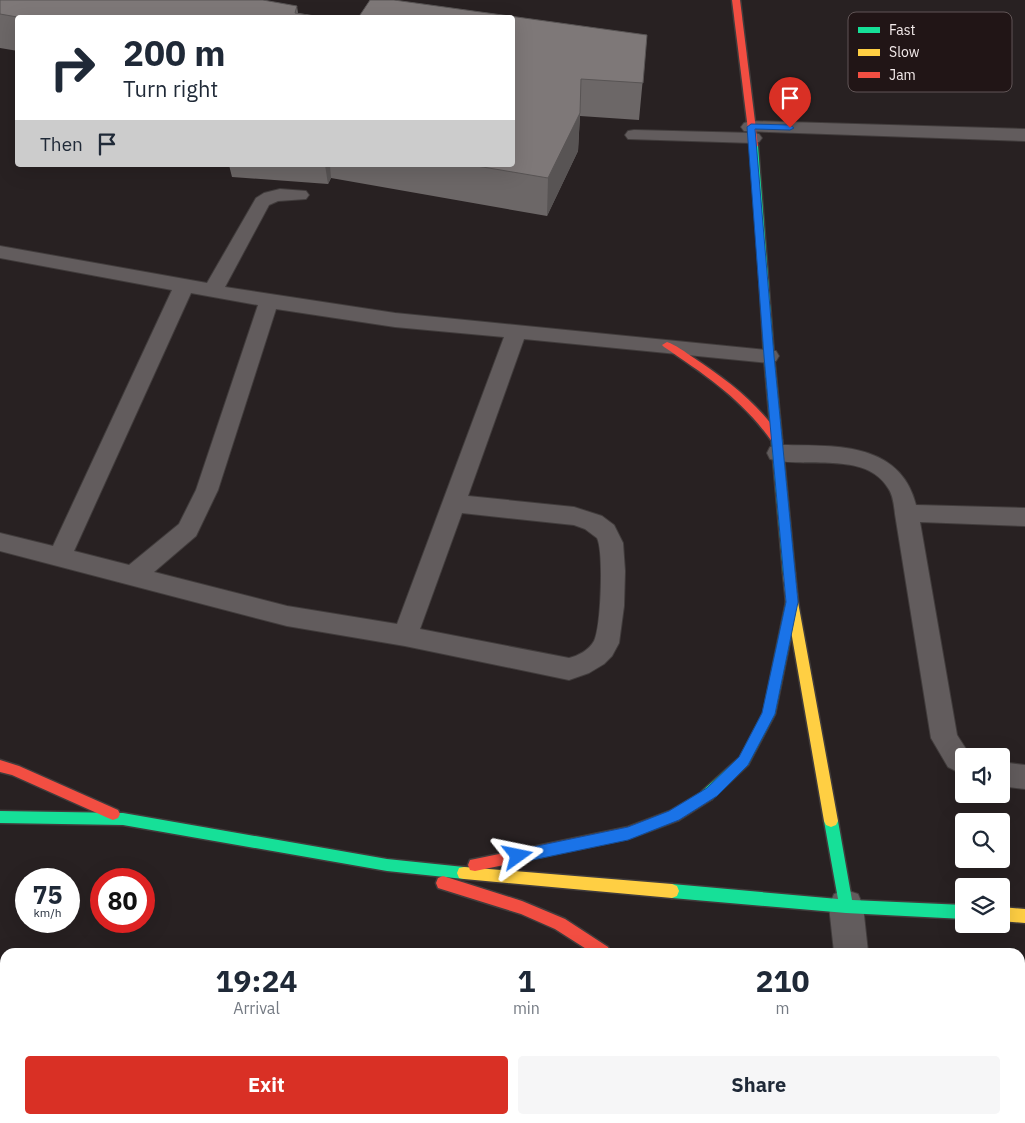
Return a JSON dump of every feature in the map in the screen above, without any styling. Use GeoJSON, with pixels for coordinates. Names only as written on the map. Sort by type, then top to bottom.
{"type":"FeatureCollection","features":[{"type":"Feature","properties":{"kind":"main road"},"geometry":{"type":"LineString","coordinates":[[736,0],[752,132],[769,356],[792,602],[846,906]]}},
{"type":"Feature","properties":{"kind":"main road"},"geometry":{"type":"LineString","coordinates":[[667,345],[701,367],[758,413],[778,447]]}},
{"type":"Feature","properties":{"kind":"main road"},"geometry":{"type":"LineString","coordinates":[[444,872],[628,834],[674,816],[712,792],[744,761],[768,714],[792,602]]}},
{"type":"Feature","properties":{"kind":"main road"},"geometry":{"type":"LineString","coordinates":[[0,766],[14,770],[123,819]]}},
{"type":"Feature","properties":{"kind":"main road"},"geometry":{"type":"LineString","coordinates":[[0,817],[123,819],[387,865],[444,872],[846,906],[955,912]]}},
{"type":"Feature","properties":{"kind":"main road"},"geometry":{"type":"LineString","coordinates":[[387,865],[522,908],[560,924],[597,948]]}},
{"type":"Feature","properties":{"kind":"main road"},"geometry":{"type":"LineString","coordinates":[[1010,915],[1025,916]]}},
{"type":"Feature","properties":{"kind":"street"},"geometry":{"type":"LineString","coordinates":[[752,132],[1025,135]]}},
{"type":"Feature","properties":{"kind":"street"},"geometry":{"type":"LineString","coordinates":[[846,906],[851,948]]}},
{"type":"Feature","properties":{"kind":"lane"},"geometry":{"type":"LineString","coordinates":[[634,135],[752,132]]}},
{"type":"Feature","properties":{"kind":"lane"},"geometry":{"type":"LineString","coordinates":[[213,291],[262,202],[278,195],[300,195]]}},
{"type":"Feature","properties":{"kind":"lane"},"geometry":{"type":"LineString","coordinates":[[0,252],[269,301],[395,320],[769,356]]}},
{"type":"Feature","properties":{"kind":"lane"},"geometry":{"type":"LineString","coordinates":[[59,558],[184,286]]}},
{"type":"Feature","properties":{"kind":"lane"},"geometry":{"type":"LineString","coordinates":[[133,576],[188,530],[192,522],[207,490],[269,301]]}},
{"type":"Feature","properties":{"kind":"lane"},"geometry":{"type":"LineString","coordinates":[[404,636],[516,332]]}},
{"type":"Feature","properties":{"kind":"lane"},"geometry":{"type":"LineString","coordinates":[[778,447],[872,462],[893,478],[903,495],[944,738],[955,755]]}},
{"type":"Feature","properties":{"kind":"lane"},"geometry":{"type":"LineString","coordinates":[[0,542],[287,616],[404,636],[569,669],[582,665],[594,658],[605,644],[610,624],[614,552],[611,538],[601,526],[590,520],[574,516],[454,503]]}},
{"type":"Feature","properties":{"kind":"lane"},"geometry":{"type":"LineString","coordinates":[[907,514],[938,513],[1025,517]]}},
{"type":"Feature","properties":{"kind":"lane"},"geometry":{"type":"LineString","coordinates":[[1010,775],[1025,777]]}},
{"type":"Feature","properties":{"kind":"building"},"geometry":{"type":"Polygon","coordinates":[[[0,0],[263,0],[297,6],[295,13],[309,15],[15,15],[15,17],[0,14],[0,0]]]}},
{"type":"Feature","properties":{"kind":"building"},"geometry":{"type":"Polygon","coordinates":[[[370,0],[394,0],[502,15],[360,15],[370,0]]]}},
{"type":"Feature","properties":{"kind":"building"},"geometry":{"type":"Polygon","coordinates":[[[515,17],[647,35],[643,83],[581,79],[580,113],[548,178],[483,167],[515,167],[515,17]]]}},
{"type":"Feature","properties":{"kind":"traffic: fast"},"geometry":{"type":"LineString","coordinates":[[754,146],[769,356],[789,573]]}},
{"type":"Feature","properties":{"kind":"traffic: fast"},"geometry":{"type":"LineString","coordinates":[[707,795],[744,761],[769,714],[792,602]]}},
{"type":"Feature","properties":{"kind":"traffic: fast"},"geometry":{"type":"LineString","coordinates":[[0,817],[123,819],[387,865],[464,873]]}},
{"type":"Feature","properties":{"kind":"traffic: fast"},"geometry":{"type":"LineString","coordinates":[[831,821],[846,906]]}},
{"type":"Feature","properties":{"kind":"traffic: fast"},"geometry":{"type":"LineString","coordinates":[[672,891],[846,906],[955,912]]}},
{"type":"Feature","properties":{"kind":"traffic: slow"},"geometry":{"type":"LineString","coordinates":[[789,573],[792,602],[831,821]]}},
{"type":"Feature","properties":{"kind":"traffic: slow"},"geometry":{"type":"LineString","coordinates":[[464,873],[672,891]]}},
{"type":"Feature","properties":{"kind":"traffic: slow"},"geometry":{"type":"LineString","coordinates":[[1010,915],[1025,916]]}},
{"type":"Feature","properties":{"kind":"traffic: jam"},"geometry":{"type":"LineString","coordinates":[[736,0],[754,146]]}},
{"type":"Feature","properties":{"kind":"traffic: jam"},"geometry":{"type":"LineString","coordinates":[[667,345],[727,386],[753,410],[777,440]]}},
{"type":"Feature","properties":{"kind":"traffic: jam"},"geometry":{"type":"LineString","coordinates":[[0,766],[14,770],[113,814]]}},
{"type":"Feature","properties":{"kind":"traffic: jam"},"geometry":{"type":"LineString","coordinates":[[475,865],[628,833],[674,816],[707,795]]}},
{"type":"Feature","properties":{"kind":"traffic: jam"},"geometry":{"type":"LineString","coordinates":[[443,883],[522,908],[560,924],[597,948]]}},
{"type":"Feature","properties":{"kind":"route"},"geometry":{"type":"LineString","coordinates":[[518,856],[628,834],[674,816],[712,792],[744,761],[768,714],[792,602],[769,356],[751,127],[790,128]]}}]}
